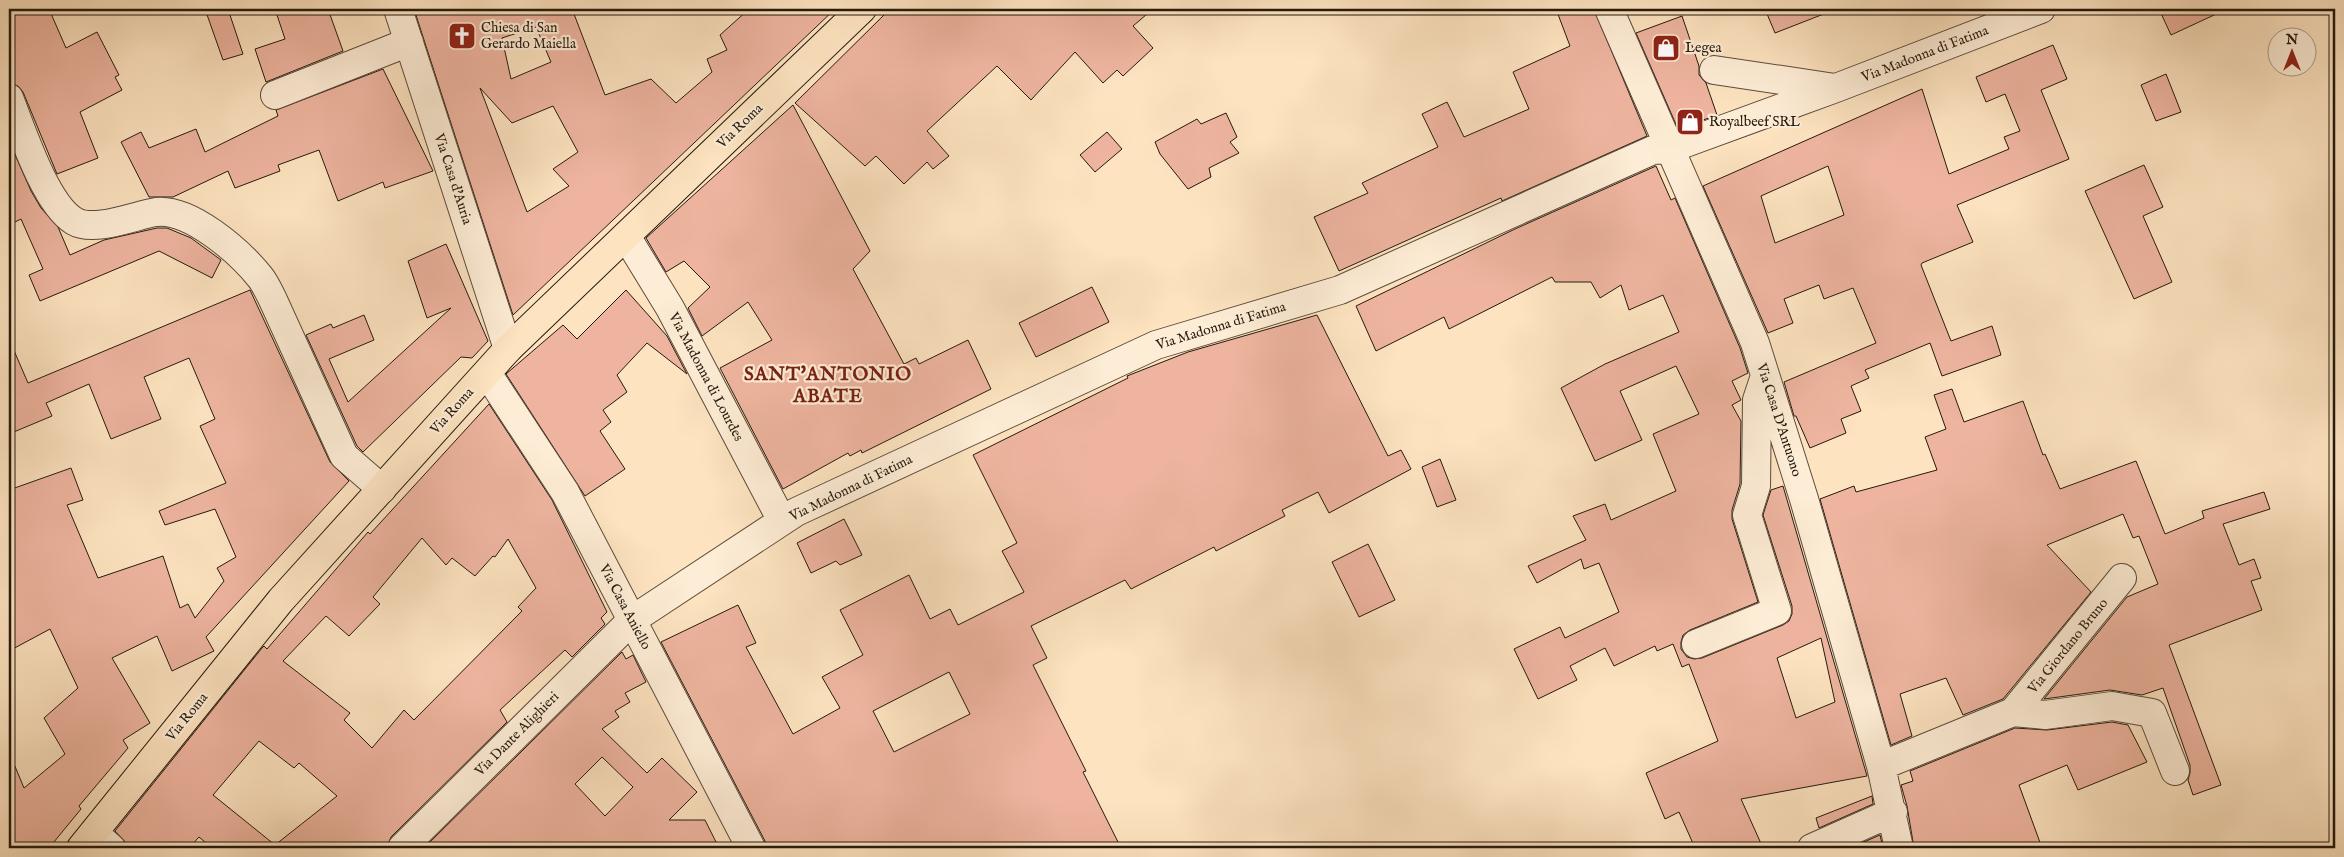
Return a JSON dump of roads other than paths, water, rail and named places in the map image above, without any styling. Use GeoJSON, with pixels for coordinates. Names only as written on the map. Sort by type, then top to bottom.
{"type":"FeatureCollection","features":[{"type":"Feature","properties":{"kind":"main road","name":"Via Roma"},"geometry":{"type":"LineString","coordinates":[[95,843],[281,600],[508,349],[862,9]]}},
{"type":"Feature","properties":{"kind":"street","name":"Via Casa d'Auria"},"geometry":{"type":"LineString","coordinates":[[398,9],[508,349]]}},
{"type":"Feature","properties":{"kind":"street","name":"Via Casa D'Antuono"},"geometry":{"type":"LineString","coordinates":[[1609,9],[1755,343],[1764,378],[1804,499],[1882,766],[1899,848]]}},
{"type":"Feature","properties":{"kind":"street","name":"Via Madonna di Fatima"},"geometry":{"type":"LineString","coordinates":[[632,620],[805,508],[1156,345],[1340,290],[1653,150],[1669,149],[1836,88],[2041,9]]}},
{"type":"Feature","properties":{"kind":"street"},"geometry":{"type":"LineString","coordinates":[[276,95],[409,42]]}},
{"type":"Feature","properties":{"kind":"street","name":"Via Madonna di Fatima"},"geometry":{"type":"LineString","coordinates":[[1714,70],[1836,88]]}},
{"type":"Feature","properties":{"kind":"street"},"geometry":{"type":"LineString","coordinates":[[9,98],[44,182],[62,211],[76,222],[106,225],[156,212],[173,212],[188,218],[238,252],[261,278],[273,300],[344,456],[382,489]]}},
{"type":"Feature","properties":{"kind":"street","name":"Via Madonna di Lourdes"},"geometry":{"type":"LineString","coordinates":[[626,236],[670,308],[782,522]]}},
{"type":"Feature","properties":{"kind":"street","name":"Via Casa Aniello"},"geometry":{"type":"LineString","coordinates":[[487,373],[565,492],[750,848]]}},
{"type":"Feature","properties":{"kind":"street"},"geometry":{"type":"LineString","coordinates":[[1696,644],[1777,611],[1747,515],[1756,486],[1757,400],[1764,378]]}},
{"type":"Feature","properties":{"kind":"street","name":"Via Giordano Bruno"},"geometry":{"type":"LineString","coordinates":[[2013,712],[2122,578]]}},
{"type":"Feature","properties":{"kind":"street","name":"Via Dante Alighieri"},"geometry":{"type":"LineString","coordinates":[[402,848],[632,620]]}},
{"type":"Feature","properties":{"kind":"street","name":"Via Giordano Bruno"},"geometry":{"type":"LineString","coordinates":[[1882,766],[2013,712],[2045,715],[2112,706],[2152,713],[2175,771]]}},
{"type":"Feature","properties":{"kind":"street"},"geometry":{"type":"LineString","coordinates":[[1812,848],[1893,812]]}},
{"type":"Feature","properties":{"kind":"place","name":"Chiesa di San Gerardo Maiella"},"geometry":{"type":"Point","coordinates":[462,36]}},
{"type":"Feature","properties":{"kind":"place","name":"Legea"},"geometry":{"type":"Point","coordinates":[1666,48]}},
{"type":"Feature","properties":{"kind":"place","name":"Royalbeef SRL"},"geometry":{"type":"Point","coordinates":[1690,122]}},
{"type":"Feature","properties":{"kind":"district","name":"SANT'ANTONIO ABATE"},"geometry":{"type":"Point","coordinates":[828,386]}}]}
